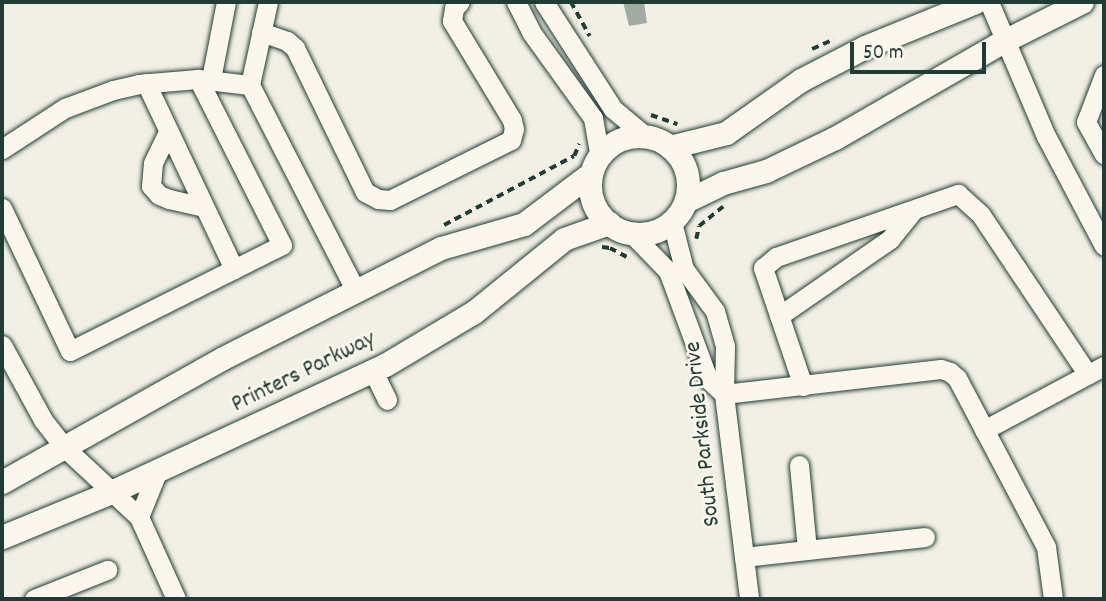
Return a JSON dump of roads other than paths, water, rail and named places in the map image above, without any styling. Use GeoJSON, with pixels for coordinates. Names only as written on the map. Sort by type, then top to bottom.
{"type":"FeatureCollection","features":[{"type":"Feature","properties":{"kind":"main road"},"geometry":{"type":"LineString","coordinates":[[670,147],[726,132],[801,80],[865,47],[975,2]]}},
{"type":"Feature","properties":{"kind":"main road"},"geometry":{"type":"LineString","coordinates":[[686,201],[723,183],[766,171],[835,138],[1004,41],[1082,2]]}},
{"type":"Feature","properties":{"kind":"main road"},"geometry":{"type":"LineString","coordinates":[[645,124],[681,159],[689,182],[686,201],[672,222],[649,233],[633,235],[609,223],[600,215],[591,196],[590,174],[599,153],[645,124]]}},
{"type":"Feature","properties":{"kind":"main road","name":"Printers Parkway"},"geometry":{"type":"LineString","coordinates":[[2,482],[223,358],[441,248],[524,224],[590,174]]}},
{"type":"Feature","properties":{"kind":"main road","name":"Printers Parkway"},"geometry":{"type":"LineString","coordinates":[[2,537],[111,492],[373,371],[474,312],[564,239],[609,223]]}},
{"type":"Feature","properties":{"kind":"street"},"geometry":{"type":"LineString","coordinates":[[2,208],[70,351],[282,245],[205,79],[226,2]]}},
{"type":"Feature","properties":{"kind":"street"},"geometry":{"type":"LineString","coordinates":[[268,2],[250,85],[356,291]]}},
{"type":"Feature","properties":{"kind":"street"},"geometry":{"type":"LineString","coordinates":[[261,32],[287,41],[295,48],[365,192],[378,199],[390,200],[511,140],[514,130],[512,120],[452,21],[454,8],[460,2]]}},
{"type":"Feature","properties":{"kind":"street"},"geometry":{"type":"LineString","coordinates":[[516,2],[531,32],[593,118],[599,153]]}},
{"type":"Feature","properties":{"kind":"street"},"geometry":{"type":"LineString","coordinates":[[544,2],[612,109],[645,124]]}},
{"type":"Feature","properties":{"kind":"street"},"geometry":{"type":"LineString","coordinates":[[989,2],[1046,136],[1104,246]]}},
{"type":"Feature","properties":{"kind":"street"},"geometry":{"type":"LineString","coordinates":[[1104,75],[1086,122],[1104,154]]}},
{"type":"Feature","properties":{"kind":"street"},"geometry":{"type":"LineString","coordinates":[[2,149],[65,108],[113,90],[146,83],[205,79],[250,85]]}},
{"type":"Feature","properties":{"kind":"street"},"geometry":{"type":"LineString","coordinates":[[146,83],[234,269]]}},
{"type":"Feature","properties":{"kind":"street"},"geometry":{"type":"LineString","coordinates":[[169,132],[153,163],[150,186],[159,195],[204,206]]}},
{"type":"Feature","properties":{"kind":"street"},"geometry":{"type":"LineString","coordinates":[[803,386],[763,268],[775,257],[958,194],[981,215],[1096,371],[984,430]]}},
{"type":"Feature","properties":{"kind":"street"},"geometry":{"type":"LineString","coordinates":[[779,316],[890,239],[912,211]]}},
{"type":"Feature","properties":{"kind":"street","name":"South Parkside Drive"},"geometry":{"type":"LineString","coordinates":[[672,222],[684,269],[715,311],[725,346],[724,394],[749,599]]}},
{"type":"Feature","properties":{"kind":"street"},"geometry":{"type":"LineString","coordinates":[[633,235],[668,271],[708,379],[724,394],[941,369],[957,378],[1046,547],[1053,599]]}},
{"type":"Feature","properties":{"kind":"street"},"geometry":{"type":"LineString","coordinates":[[2,345],[43,420],[64,447],[139,517],[176,599]]}},
{"type":"Feature","properties":{"kind":"street"},"geometry":{"type":"LineString","coordinates":[[373,371],[387,400]]}},
{"type":"Feature","properties":{"kind":"street"},"geometry":{"type":"LineString","coordinates":[[799,465],[807,550]]}},
{"type":"Feature","properties":{"kind":"street"},"geometry":{"type":"LineString","coordinates":[[139,517],[158,470]]}},
{"type":"Feature","properties":{"kind":"street"},"geometry":{"type":"LineString","coordinates":[[744,557],[925,537]]}},
{"type":"Feature","properties":{"kind":"street"},"geometry":{"type":"LineString","coordinates":[[34,599],[107,570]]}}]}
